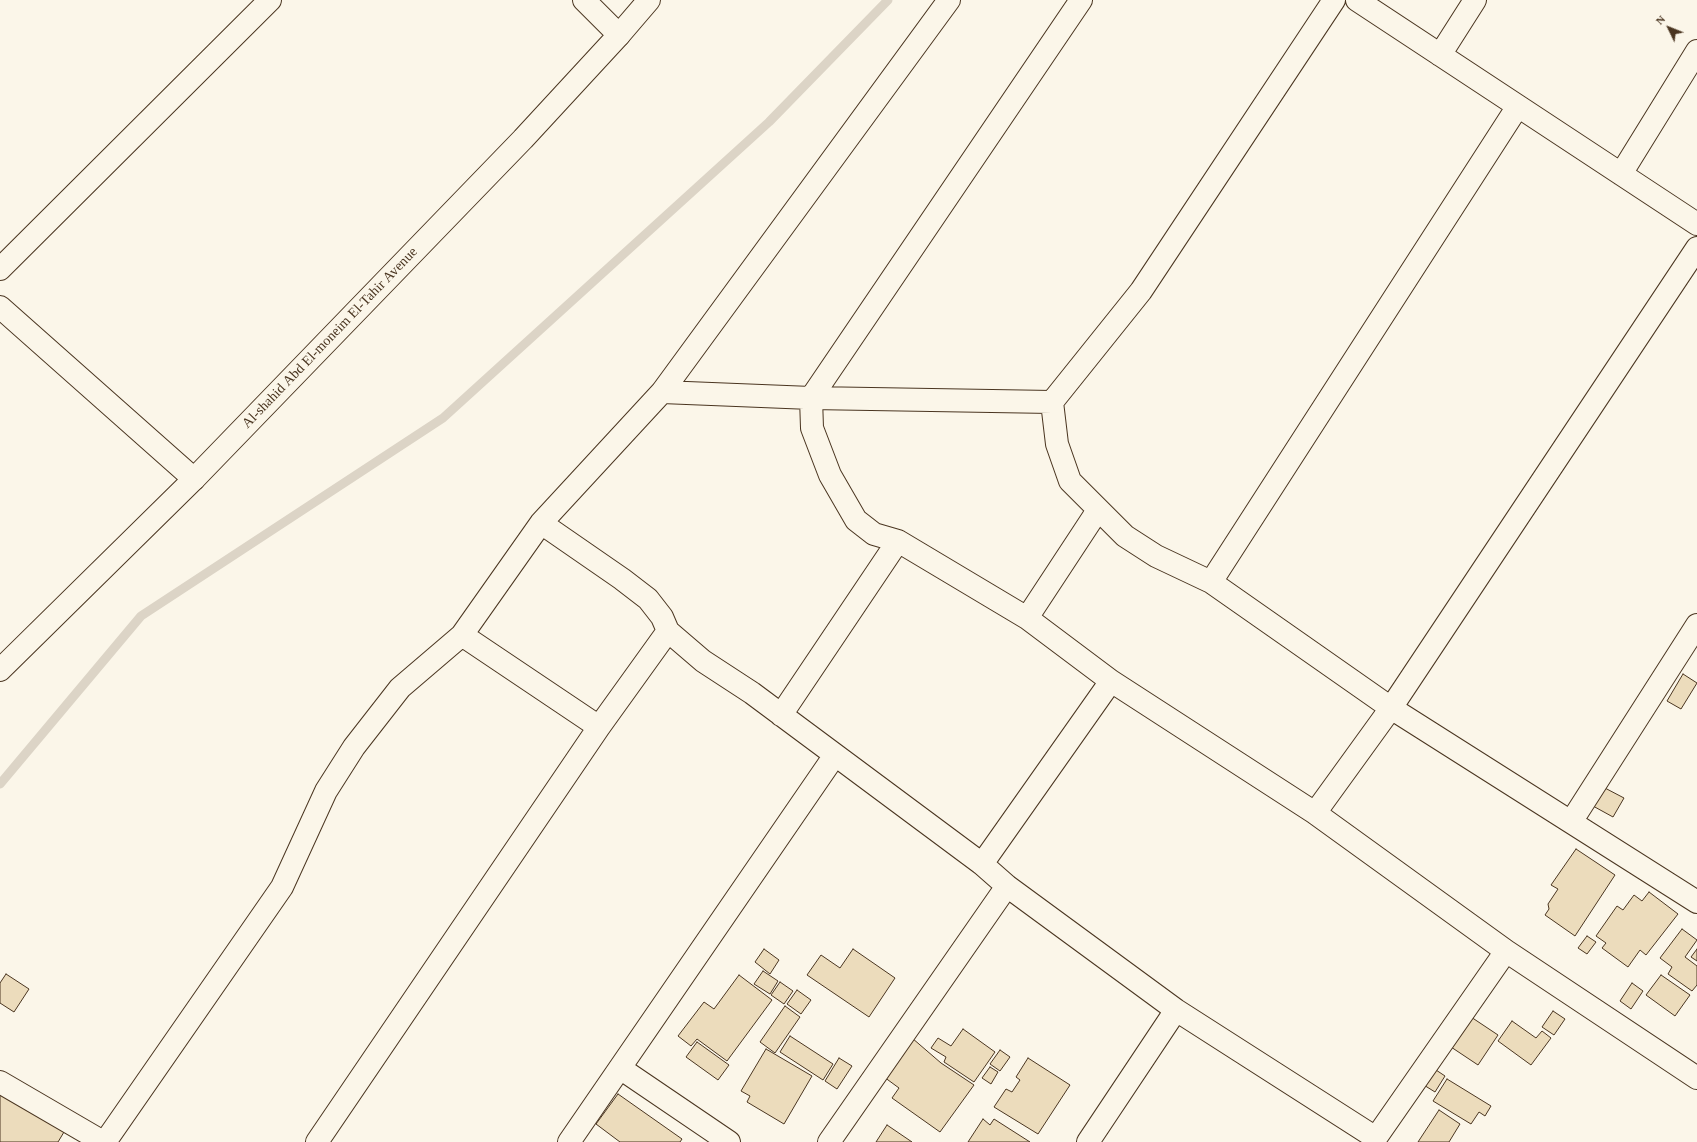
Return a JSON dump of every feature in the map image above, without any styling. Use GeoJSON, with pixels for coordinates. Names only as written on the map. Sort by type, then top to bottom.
{"type":"FeatureCollection","features":[{"type":"Feature","properties":{"kind":"street"},"geometry":{"type":"LineString","coordinates":[[0,269],[270,0]]}},
{"type":"Feature","properties":{"kind":"street"},"geometry":{"type":"LineString","coordinates":[[584,0],[619,35]]}},
{"type":"Feature","properties":{"kind":"street","name":"Al-shahid Abd El-moneim El-Tahir Avenue"},"geometry":{"type":"LineString","coordinates":[[0,670],[194,479],[523,139],[619,35],[649,0]]}},
{"type":"Feature","properties":{"kind":"street"},"geometry":{"type":"LineString","coordinates":[[0,1082],[72,1133],[104,1142],[282,887],[326,791],[354,747],[400,688],[462,635],[541,523],[662,392],[949,0]]}},
{"type":"Feature","properties":{"kind":"street"},"geometry":{"type":"LineString","coordinates":[[1081,0],[811,398],[812,428],[830,475],[856,520],[874,534],[898,541],[1027,618],[1111,681],[1315,813],[1506,951],[1697,1078]]}},
{"type":"Feature","properties":{"kind":"street"},"geometry":{"type":"LineString","coordinates":[[1334,0],[1141,290],[1052,402],[1057,444],[1070,481],[1125,536],[1156,556],[1211,582],[1391,708],[1697,902]]}},
{"type":"Feature","properties":{"kind":"street"},"geometry":{"type":"LineString","coordinates":[[1356,0],[1697,224]]}},
{"type":"Feature","properties":{"kind":"street"},"geometry":{"type":"LineString","coordinates":[[1440,54],[1475,0]]}},
{"type":"Feature","properties":{"kind":"street"},"geometry":{"type":"LineString","coordinates":[[1621,174],[1697,51]]}},
{"type":"Feature","properties":{"kind":"street"},"geometry":{"type":"LineString","coordinates":[[1211,582],[1518,106]]}},
{"type":"Feature","properties":{"kind":"street"},"geometry":{"type":"LineString","coordinates":[[1315,813],[1391,708],[1697,248]]}},
{"type":"Feature","properties":{"kind":"street"},"geometry":{"type":"LineString","coordinates":[[0,307],[194,479]]}},
{"type":"Feature","properties":{"kind":"street"},"geometry":{"type":"LineString","coordinates":[[662,392],[811,398],[1052,402]]}},
{"type":"Feature","properties":{"kind":"street"},"geometry":{"type":"LineString","coordinates":[[1027,618],[1098,510]]}},
{"type":"Feature","properties":{"kind":"street"},"geometry":{"type":"LineString","coordinates":[[541,523],[622,579],[648,599],[662,617],[668,631],[704,661],[752,693],[982,864],[1007,886],[1176,1010],[1375,1140],[1506,951]]}},
{"type":"Feature","properties":{"kind":"street"},"geometry":{"type":"LineString","coordinates":[[781,715],[898,541]]}},
{"type":"Feature","properties":{"kind":"street"},"geometry":{"type":"LineString","coordinates":[[1571,822],[1697,626]]}},
{"type":"Feature","properties":{"kind":"street"},"geometry":{"type":"LineString","coordinates":[[317,1142],[599,727],[668,631]]}},
{"type":"Feature","properties":{"kind":"street"},"geometry":{"type":"LineString","coordinates":[[462,635],[599,727]]}},
{"type":"Feature","properties":{"kind":"street"},"geometry":{"type":"LineString","coordinates":[[982,864],[1111,681]]}},
{"type":"Feature","properties":{"kind":"street"},"geometry":{"type":"LineString","coordinates":[[569,1142],[834,755]]}},
{"type":"Feature","properties":{"kind":"street"},"geometry":{"type":"LineString","coordinates":[[829,1142],[1007,886]]}},
{"type":"Feature","properties":{"kind":"street"},"geometry":{"type":"LineString","coordinates":[[1088,1142],[1176,1010]]}},
{"type":"Feature","properties":{"kind":"street"},"geometry":{"type":"LineString","coordinates":[[620,1068],[729,1142]]}},
{"type":"Feature","properties":{"kind":"building"},"geometry":{"type":"Polygon","coordinates":[[[1683,674],[1697,683],[1681,709],[1667,701],[1683,674]]]}},
{"type":"Feature","properties":{"kind":"building"},"geometry":{"type":"Polygon","coordinates":[[[1603,787],[1624,798],[1613,817],[1593,806],[1603,787]]]}},
{"type":"Feature","properties":{"kind":"building"},"geometry":{"type":"Polygon","coordinates":[[[1576,849],[1615,875],[1575,936],[1545,915],[1549,909],[1548,904],[1558,889],[1551,885],[1576,849]]]}},
{"type":"Feature","properties":{"kind":"building"},"geometry":{"type":"Polygon","coordinates":[[[1649,892],[1678,914],[1646,955],[1640,950],[1628,967],[1602,948],[1606,943],[1596,936],[1617,906],[1623,910],[1634,895],[1642,901],[1649,892]]]}},
{"type":"Feature","properties":{"kind":"building"},"geometry":{"type":"Polygon","coordinates":[[[1682,929],[1697,940],[1685,957],[1697,966],[1697,985],[1692,991],[1668,974],[1672,967],[1660,958],[1682,929]]]}},
{"type":"Feature","properties":{"kind":"building"},"geometry":{"type":"Polygon","coordinates":[[[1587,936],[1596,942],[1587,954],[1578,948],[1587,936]]]}},
{"type":"Feature","properties":{"kind":"building"},"geometry":{"type":"Polygon","coordinates":[[[764,949],[779,960],[770,974],[755,962],[764,949]]]}},
{"type":"Feature","properties":{"kind":"building"},"geometry":{"type":"Polygon","coordinates":[[[853,949],[895,978],[869,1017],[807,975],[821,955],[840,968],[853,949]]]}},
{"type":"Feature","properties":{"kind":"building"},"geometry":{"type":"Polygon","coordinates":[[[1697,949],[1697,961],[1691,957],[1697,949]]]}},
{"type":"Feature","properties":{"kind":"building"},"geometry":{"type":"Polygon","coordinates":[[[763,971],[778,981],[770,994],[754,984],[763,971]]]}},
{"type":"Feature","properties":{"kind":"building"},"geometry":{"type":"Polygon","coordinates":[[[6,974],[29,989],[14,1012],[0,1003],[0,983],[6,974]]]}},
{"type":"Feature","properties":{"kind":"building"},"geometry":{"type":"Polygon","coordinates":[[[739,975],[772,1000],[727,1061],[697,1039],[691,1046],[678,1036],[704,1002],[714,1009],[739,975]]]}},
{"type":"Feature","properties":{"kind":"building"},"geometry":{"type":"Polygon","coordinates":[[[1661,975],[1690,995],[1675,1016],[1646,995],[1661,975]]]}},
{"type":"Feature","properties":{"kind":"building"},"geometry":{"type":"Polygon","coordinates":[[[780,982],[793,991],[784,1004],[771,995],[780,982]]]}},
{"type":"Feature","properties":{"kind":"building"},"geometry":{"type":"Polygon","coordinates":[[[1632,983],[1643,991],[1631,1009],[1620,1001],[1632,983]]]}},
{"type":"Feature","properties":{"kind":"building"},"geometry":{"type":"Polygon","coordinates":[[[797,990],[811,1000],[801,1014],[787,1004],[797,990]]]}},
{"type":"Feature","properties":{"kind":"building"},"geometry":{"type":"Polygon","coordinates":[[[785,1006],[800,1017],[775,1053],[760,1042],[785,1006]]]}},
{"type":"Feature","properties":{"kind":"building"},"geometry":{"type":"Polygon","coordinates":[[[1553,1011],[1565,1019],[1554,1035],[1542,1027],[1553,1011]]]}},
{"type":"Feature","properties":{"kind":"building"},"geometry":{"type":"Polygon","coordinates":[[[1468,1015],[1498,1035],[1478,1065],[1448,1045],[1468,1015]]]}},
{"type":"Feature","properties":{"kind":"building"},"geometry":{"type":"Polygon","coordinates":[[[1512,1021],[1536,1038],[1542,1031],[1551,1038],[1531,1065],[1498,1041],[1512,1021]]]}},
{"type":"Feature","properties":{"kind":"building"},"geometry":{"type":"Polygon","coordinates":[[[963,1029],[995,1052],[974,1082],[944,1062],[946,1057],[931,1048],[938,1038],[951,1046],[963,1029]]]}},
{"type":"Feature","properties":{"kind":"building"},"geometry":{"type":"Polygon","coordinates":[[[790,1036],[833,1064],[823,1080],[780,1052],[790,1036]]]}},
{"type":"Feature","properties":{"kind":"building"},"geometry":{"type":"Polygon","coordinates":[[[912,1038],[941,1063],[974,1085],[940,1132],[892,1098],[899,1088],[884,1077],[912,1038]]]}},
{"type":"Feature","properties":{"kind":"building"},"geometry":{"type":"Polygon","coordinates":[[[697,1042],[729,1065],[718,1080],[686,1057],[697,1042]]]}},
{"type":"Feature","properties":{"kind":"building"},"geometry":{"type":"Polygon","coordinates":[[[766,1049],[812,1076],[784,1124],[747,1102],[750,1096],[741,1091],[766,1049]]]}},
{"type":"Feature","properties":{"kind":"building"},"geometry":{"type":"Polygon","coordinates":[[[1000,1050],[1010,1057],[1000,1071],[990,1064],[1000,1050]]]}},
{"type":"Feature","properties":{"kind":"building"},"geometry":{"type":"Polygon","coordinates":[[[839,1058],[852,1066],[837,1089],[825,1081],[839,1058]]]}},
{"type":"Feature","properties":{"kind":"building"},"geometry":{"type":"Polygon","coordinates":[[[1028,1058],[1070,1085],[1038,1134],[994,1107],[1006,1089],[1012,1092],[1020,1080],[1016,1077],[1028,1058]]]}},
{"type":"Feature","properties":{"kind":"building"},"geometry":{"type":"Polygon","coordinates":[[[1430,1066],[1445,1076],[1435,1092],[1419,1082],[1430,1066]]]}},
{"type":"Feature","properties":{"kind":"building"},"geometry":{"type":"Polygon","coordinates":[[[990,1067],[998,1072],[991,1084],[982,1078],[990,1067]]]}},
{"type":"Feature","properties":{"kind":"building"},"geometry":{"type":"Polygon","coordinates":[[[1447,1079],[1491,1106],[1485,1116],[1479,1112],[1471,1124],[1433,1101],[1447,1079]]]}},
{"type":"Feature","properties":{"kind":"building"},"geometry":{"type":"Polygon","coordinates":[[[0,1087],[67,1127],[58,1142],[0,1142],[0,1087]]]}},
{"type":"Feature","properties":{"kind":"building"},"geometry":{"type":"Polygon","coordinates":[[[618,1094],[682,1139],[680,1142],[620,1142],[596,1124],[618,1094]]]}},
{"type":"Feature","properties":{"kind":"building"},"geometry":{"type":"Polygon","coordinates":[[[1439,1110],[1460,1124],[1449,1142],[1418,1142],[1439,1110]]]}},
{"type":"Feature","properties":{"kind":"building"},"geometry":{"type":"Polygon","coordinates":[[[983,1119],[990,1125],[994,1119],[1030,1142],[968,1142],[983,1119]]]}},
{"type":"Feature","properties":{"kind":"building"},"geometry":{"type":"Polygon","coordinates":[[[887,1125],[912,1142],[876,1142],[887,1125]]]}},
{"type":"Feature","properties":{"kind":"waterway"},"geometry":{"type":"LineString","coordinates":[[0,784],[141,616],[443,418],[769,122],[888,0]]}}]}
